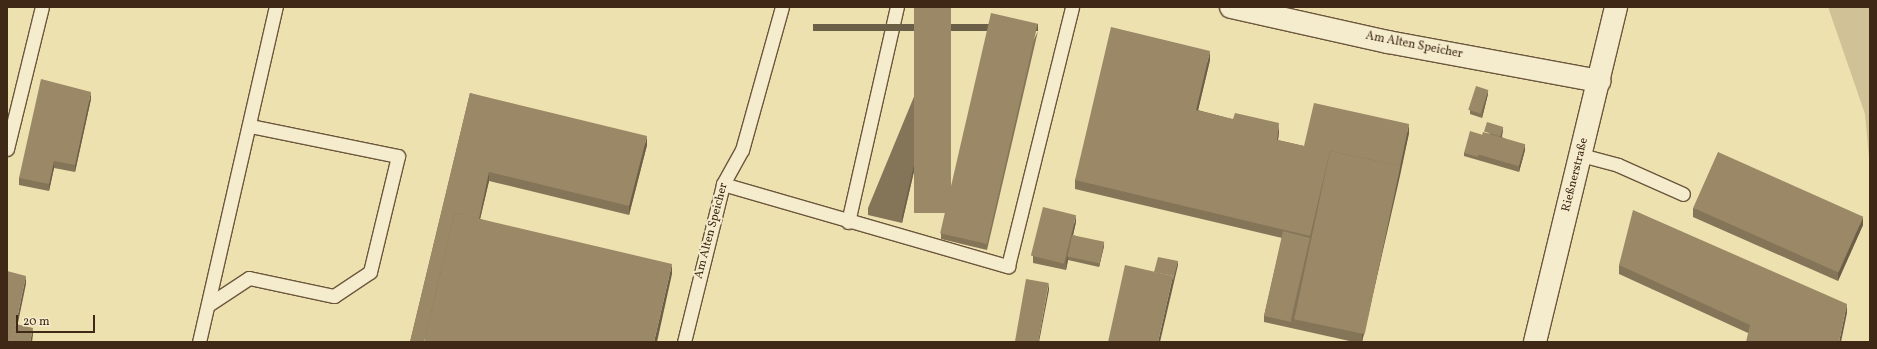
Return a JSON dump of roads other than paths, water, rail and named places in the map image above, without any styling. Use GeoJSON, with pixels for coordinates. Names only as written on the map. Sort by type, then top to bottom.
{"type":"FeatureCollection","features":[{"type":"Feature","properties":{"kind":"street","name":"Am Alten Speicher"},"geometry":{"type":"LineString","coordinates":[[1231,7],[1388,42],[1599,81]]}},
{"type":"Feature","properties":{"kind":"street","name":"Rießnerstraße"},"geometry":{"type":"LineString","coordinates":[[1536,342],[1616,7]]}},
{"type":"Feature","properties":{"kind":"lane"},"geometry":{"type":"LineString","coordinates":[[7,149],[42,7]]}},
{"type":"Feature","properties":{"kind":"lane"},"geometry":{"type":"LineString","coordinates":[[199,342],[250,126],[276,7]]}},
{"type":"Feature","properties":{"kind":"lane","name":"Am Alten Speicher"},"geometry":{"type":"LineString","coordinates":[[684,342],[723,184],[742,150],[782,7]]}},
{"type":"Feature","properties":{"kind":"lane"},"geometry":{"type":"LineString","coordinates":[[848,222],[897,7]]}},
{"type":"Feature","properties":{"kind":"lane"},"geometry":{"type":"LineString","coordinates":[[723,184],[848,222],[1008,266],[1072,7]]}},
{"type":"Feature","properties":{"kind":"lane"},"geometry":{"type":"LineString","coordinates":[[208,305],[249,278],[334,296],[370,272],[398,156],[250,126]]}},
{"type":"Feature","properties":{"kind":"lane"},"geometry":{"type":"LineString","coordinates":[[1581,155],[1618,165],[1683,194]]}}]}
